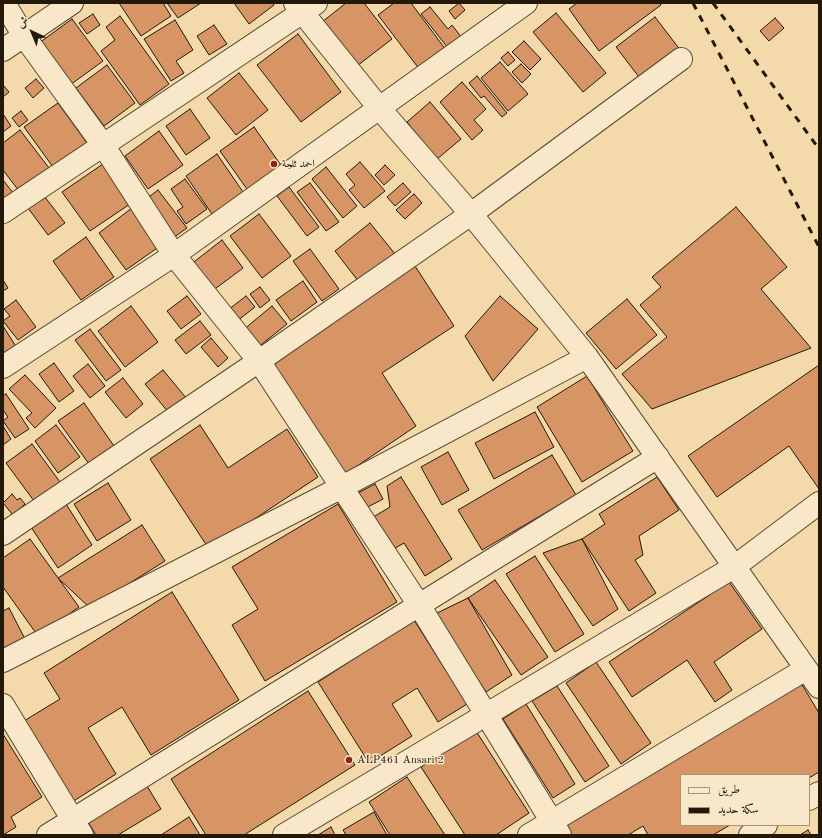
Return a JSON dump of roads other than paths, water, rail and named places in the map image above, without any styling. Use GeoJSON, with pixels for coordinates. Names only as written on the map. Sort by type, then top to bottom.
{"type":"FeatureCollection","features":[{"type":"Feature","properties":{"kind":"street"},"geometry":{"type":"LineString","coordinates":[[4,3],[24,36],[103,145],[174,255],[259,361],[419,605],[556,828]]}},
{"type":"Feature","properties":{"kind":"street"},"geometry":{"type":"LineString","coordinates":[[3,50],[72,3]]}},
{"type":"Feature","properties":{"kind":"street"},"geometry":{"type":"LineString","coordinates":[[3,367],[174,255],[380,109],[526,3]]}},
{"type":"Feature","properties":{"kind":"street"},"geometry":{"type":"LineString","coordinates":[[3,212],[305,7],[380,109],[471,214],[587,357],[819,688]]}},
{"type":"Feature","properties":{"kind":"street"},"geometry":{"type":"LineString","coordinates":[[3,534],[259,361],[471,214],[681,60]]}},
{"type":"Feature","properties":{"kind":"street"},"geometry":{"type":"LineString","coordinates":[[3,661],[342,487],[587,357]]}},
{"type":"Feature","properties":{"kind":"street"},"geometry":{"type":"LineString","coordinates":[[48,835],[78,827],[419,605],[658,457]]}},
{"type":"Feature","properties":{"kind":"street"},"geometry":{"type":"LineString","coordinates":[[284,835],[734,567],[819,503]]}},
{"type":"Feature","properties":{"kind":"street"},"geometry":{"type":"LineString","coordinates":[[529,835],[556,828],[806,669]]}},
{"type":"Feature","properties":{"kind":"street"},"geometry":{"type":"LineString","coordinates":[[3,705],[78,827]]}},
{"type":"Feature","properties":{"kind":"street"},"geometry":{"type":"LineString","coordinates":[[810,798],[819,793]]}},
{"type":"Feature","properties":{"kind":"street"},"geometry":{"type":"LineString","coordinates":[[750,835],[764,826]]}},
{"type":"Feature","properties":{"kind":"railway"},"geometry":{"type":"LineString","coordinates":[[693,3],[819,247]]}},
{"type":"Feature","properties":{"kind":"railway"},"geometry":{"type":"LineString","coordinates":[[713,3],[819,149]]}},
{"type":"Feature","properties":{"kind":"place","name":"احمد ثلجة"},"geometry":{"type":"Point","coordinates":[274,164]}},
{"type":"Feature","properties":{"kind":"place","name":"ALP461 Ansari 2"},"geometry":{"type":"Point","coordinates":[349,760]}}]}
